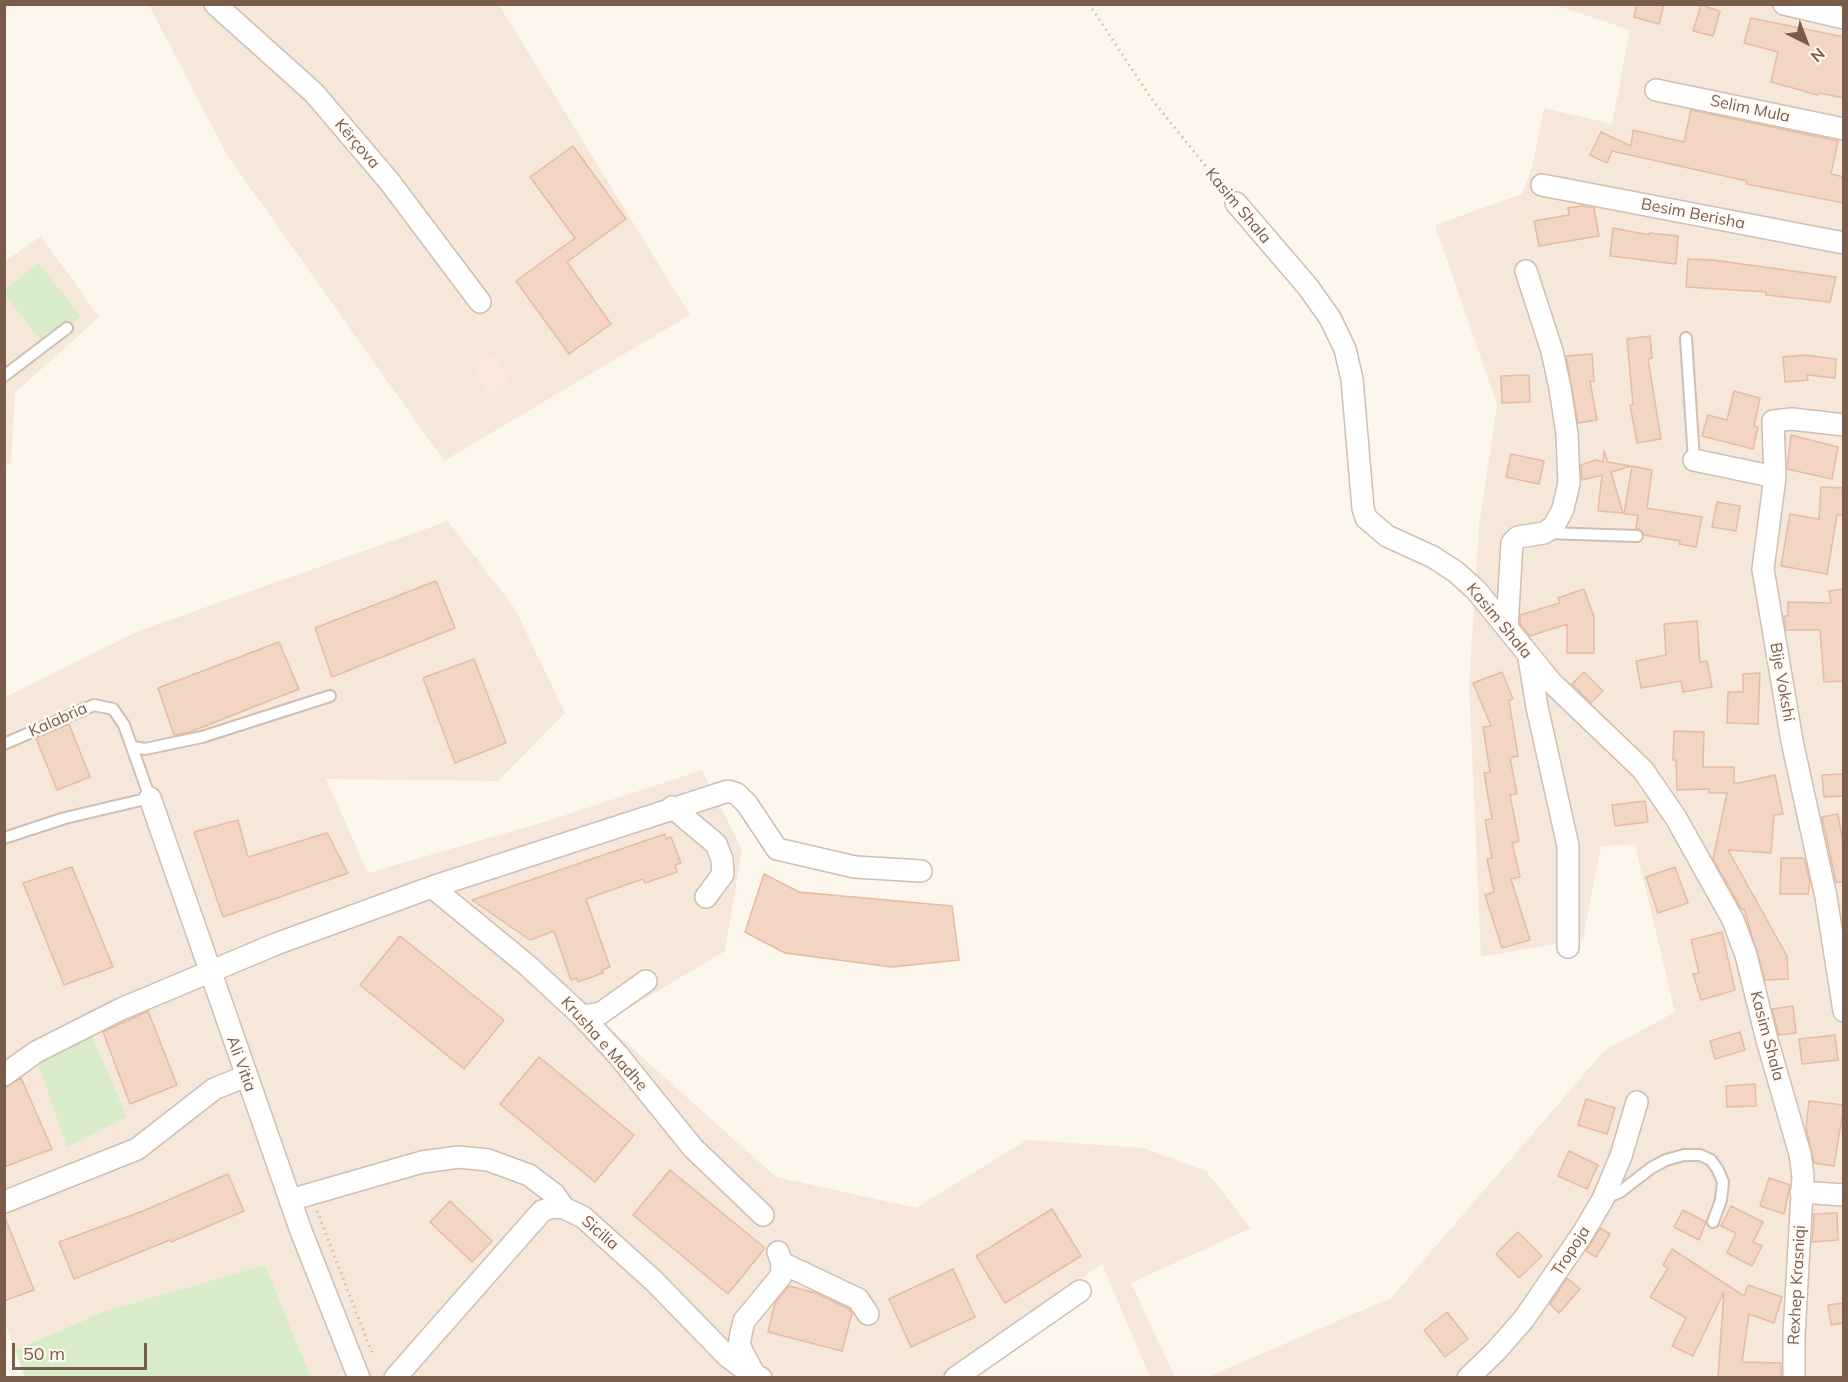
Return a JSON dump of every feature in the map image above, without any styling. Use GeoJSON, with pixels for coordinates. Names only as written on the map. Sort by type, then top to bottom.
{"type":"FeatureCollection","features":[{"type":"Feature","properties":{"kind":"street","name":"Kërçova"},"geometry":{"type":"LineString","coordinates":[[214,4],[314,93],[389,181],[480,302]]}},
{"type":"Feature","properties":{"kind":"street"},"geometry":{"type":"LineString","coordinates":[[1784,4],[1844,18]]}},
{"type":"Feature","properties":{"kind":"street","name":"Selim Mula"},"geometry":{"type":"LineString","coordinates":[[1656,90],[1844,129]]}},
{"type":"Feature","properties":{"kind":"street","name":"Besim Berisha"},"geometry":{"type":"LineString","coordinates":[[1542,185],[1844,243]]}},
{"type":"Feature","properties":{"kind":"street","name":"Kasim Shala"},"geometry":{"type":"LineString","coordinates":[[1236,203],[1308,287],[1330,318],[1346,349],[1352,379],[1363,508],[1366,518],[1387,536],[1433,557],[1476,590],[1529,658],[1643,770],[1676,818],[1725,902],[1746,955],[1767,1040],[1800,1154],[1803,1176],[1801,1192]]}},
{"type":"Feature","properties":{"kind":"street"},"geometry":{"type":"LineString","coordinates":[[1507,627],[1512,543],[1518,537],[1544,533],[1554,526],[1563,509],[1569,483],[1569,462],[1552,351],[1526,271]]}},
{"type":"Feature","properties":{"kind":"street","name":"Bije Vokshi"},"geometry":{"type":"LineString","coordinates":[[1844,425],[1792,419],[1773,421],[1775,477],[1763,569],[1792,741],[1826,897],[1844,1011]]}},
{"type":"Feature","properties":{"kind":"street"},"geometry":{"type":"LineString","coordinates":[[1694,460],[1775,477]]}},
{"type":"Feature","properties":{"kind":"street"},"geometry":{"type":"LineString","coordinates":[[1529,658],[1537,707],[1568,846],[1568,947]]}},
{"type":"Feature","properties":{"kind":"street"},"geometry":{"type":"LineString","coordinates":[[4,1075],[36,1052],[121,1009],[276,944],[432,887],[672,807],[728,791],[737,794],[747,804],[777,849],[855,867],[921,872]]}},
{"type":"Feature","properties":{"kind":"street","name":"Ali Vitia"},"geometry":{"type":"LineString","coordinates":[[150,798],[209,974],[290,1200],[359,1377]]}},
{"type":"Feature","properties":{"kind":"street"},"geometry":{"type":"LineString","coordinates":[[672,807],[716,844],[722,859],[723,874],[706,897]]}},
{"type":"Feature","properties":{"kind":"street","name":"Krusha e Madhe"},"geometry":{"type":"LineString","coordinates":[[432,887],[526,965],[582,1016],[618,1054],[693,1148],[763,1215]]}},
{"type":"Feature","properties":{"kind":"street"},"geometry":{"type":"LineString","coordinates":[[582,1016],[601,1013],[646,981]]}},
{"type":"Feature","properties":{"kind":"street"},"geometry":{"type":"LineString","coordinates":[[4,1202],[130,1152],[214,1089],[246,1076]]}},
{"type":"Feature","properties":{"kind":"street","name":"Tropoja"},"geometry":{"type":"LineString","coordinates":[[1467,1377],[1495,1352],[1524,1319],[1583,1233],[1603,1199],[1621,1156],[1636,1102]]}},
{"type":"Feature","properties":{"kind":"street"},"geometry":{"type":"LineString","coordinates":[[290,1200],[422,1162],[459,1157],[488,1160],[514,1167],[543,1184],[564,1208]]}},
{"type":"Feature","properties":{"kind":"street"},"geometry":{"type":"LineString","coordinates":[[1801,1192],[1844,1195]]}},
{"type":"Feature","properties":{"kind":"street","name":"Rexhep Krasniqi"},"geometry":{"type":"LineString","coordinates":[[1794,1377],[1801,1192]]}},
{"type":"Feature","properties":{"kind":"street","name":"Sicilia"},"geometry":{"type":"LineString","coordinates":[[395,1377],[542,1211],[553,1207],[564,1208],[588,1221],[654,1281],[727,1356],[757,1376]]}},
{"type":"Feature","properties":{"kind":"street"},"geometry":{"type":"LineString","coordinates":[[757,1376],[740,1345],[741,1334],[744,1321],[781,1276],[780,1258],[858,1299],[868,1314]]}},
{"type":"Feature","properties":{"kind":"street"},"geometry":{"type":"LineString","coordinates":[[955,1377],[1080,1292]]}},
{"type":"Feature","properties":{"kind":"lane"},"geometry":{"type":"LineString","coordinates":[[7,370],[67,328]]}},
{"type":"Feature","properties":{"kind":"lane"},"geometry":{"type":"LineString","coordinates":[[1686,338],[1694,460]]}},
{"type":"Feature","properties":{"kind":"lane"},"geometry":{"type":"LineString","coordinates":[[1544,533],[1637,536]]}},
{"type":"Feature","properties":{"kind":"lane"},"geometry":{"type":"LineString","coordinates":[[133,747],[145,749],[202,737],[330,696]]}},
{"type":"Feature","properties":{"kind":"lane","name":"Kalabria"},"geometry":{"type":"LineString","coordinates":[[4,744],[94,705],[113,709]]}},
{"type":"Feature","properties":{"kind":"lane","name":"Ali Vitia"},"geometry":{"type":"LineString","coordinates":[[113,709],[124,725],[150,798]]}},
{"type":"Feature","properties":{"kind":"lane"},"geometry":{"type":"LineString","coordinates":[[4,838],[65,818],[150,798]]}},
{"type":"Feature","properties":{"kind":"lane"},"geometry":{"type":"LineString","coordinates":[[1603,1199],[1620,1192],[1651,1168],[1666,1160],[1684,1155],[1700,1155],[1711,1160],[1723,1182],[1722,1200],[1713,1222]]}},
{"type":"Feature","properties":{"kind":"path","name":"Kasim Shala"},"geometry":{"type":"LineString","coordinates":[[1089,4],[1151,98],[1236,203]]}},
{"type":"Feature","properties":{"kind":"path"},"geometry":{"type":"LineString","coordinates":[[4,1371],[7,1377]]}},
{"type":"Feature","properties":{"kind":"shaded area"},"geometry":{"type":"Polygon","coordinates":[[[149,5],[499,5],[690,315],[444,461],[227,155],[149,5]]]}},
{"type":"Feature","properties":{"kind":"shaded area"},"geometry":{"type":"Polygon","coordinates":[[[1555,5],[1843,5],[1843,1377],[1205,1378],[1391,1298],[1604,1051],[1675,1012],[1635,845],[1601,846],[1583,939],[1481,957],[1469,686],[1479,526],[1497,405],[1435,225],[1522,194],[1532,167],[1544,108],[1612,124],[1630,30],[1555,5]]]}},
{"type":"Feature","properties":{"kind":"shaded area"},"geometry":{"type":"Polygon","coordinates":[[[41,236],[99,317],[15,393],[11,462],[5,467],[5,261],[41,236]]]}},
{"type":"Feature","properties":{"kind":"shaded area"},"geometry":{"type":"Polygon","coordinates":[[[494,354],[510,380],[489,393],[473,368],[494,354]]]}},
{"type":"Feature","properties":{"kind":"shaded area"},"geometry":{"type":"Polygon","coordinates":[[[448,521],[515,609],[565,713],[498,781],[326,779],[368,873],[551,820],[702,770],[742,850],[725,951],[604,1023],[776,1177],[916,1208],[1027,1140],[1144,1148],[1206,1171],[1251,1228],[1131,1283],[1175,1377],[1147,1377],[1149,1375],[1102,1264],[943,1377],[311,1377],[265,1265],[105,1311],[15,1350],[5,1323],[5,697],[139,631],[448,521]]]}},
{"type":"Feature","properties":{"kind":"green space"},"geometry":{"type":"Polygon","coordinates":[[[38,263],[81,316],[45,345],[5,295],[5,290],[38,263]]]}},
{"type":"Feature","properties":{"kind":"green space"},"geometry":{"type":"Polygon","coordinates":[[[88,1027],[127,1117],[67,1147],[38,1063],[88,1027]]]}},
{"type":"Feature","properties":{"kind":"green space"},"geometry":{"type":"Polygon","coordinates":[[[265,1265],[311,1377],[25,1377],[15,1350],[105,1311],[265,1265]]]}},
{"type":"Feature","properties":{"kind":"building"},"geometry":{"type":"Polygon","coordinates":[[[1637,4],[1664,4],[1659,24],[1634,17],[1637,4]]]}},
{"type":"Feature","properties":{"kind":"building"},"geometry":{"type":"Polygon","coordinates":[[[1701,5],[1720,11],[1713,36],[1693,31],[1701,5]]]}},
{"type":"Feature","properties":{"kind":"building"},"geometry":{"type":"Polygon","coordinates":[[[1751,18],[1844,37],[1844,98],[1819,93],[1818,95],[1771,82],[1778,52],[1744,43],[1751,18]]]}},
{"type":"Feature","properties":{"kind":"building"},"geometry":{"type":"Polygon","coordinates":[[[1691,110],[1838,141],[1831,174],[1844,177],[1844,203],[1746,184],[1747,181],[1612,151],[1607,163],[1590,155],[1601,132],[1631,146],[1633,130],[1684,142],[1691,110]]]}},
{"type":"Feature","properties":{"kind":"building"},"geometry":{"type":"Polygon","coordinates":[[[573,146],[626,219],[567,262],[611,324],[569,354],[516,281],[575,238],[530,177],[573,146]]]}},
{"type":"Feature","properties":{"kind":"building"},"geometry":{"type":"Polygon","coordinates":[[[1582,206],[1594,208],[1599,236],[1539,246],[1534,221],[1569,215],[1568,208],[1582,206]]]}},
{"type":"Feature","properties":{"kind":"building"},"geometry":{"type":"Polygon","coordinates":[[[1613,228],[1649,235],[1649,233],[1678,236],[1676,264],[1610,256],[1613,228]]]}},
{"type":"Feature","properties":{"kind":"building"},"geometry":{"type":"Polygon","coordinates":[[[1688,259],[1713,260],[1836,277],[1830,302],[1766,295],[1766,292],[1686,287],[1688,259]]]}},
{"type":"Feature","properties":{"kind":"building"},"geometry":{"type":"Polygon","coordinates":[[[1650,336],[1652,358],[1648,359],[1661,439],[1637,443],[1630,405],[1633,405],[1627,339],[1650,336]]]}},
{"type":"Feature","properties":{"kind":"building"},"geometry":{"type":"Polygon","coordinates":[[[1592,354],[1594,381],[1590,381],[1597,420],[1578,423],[1566,356],[1592,354]]]}},
{"type":"Feature","properties":{"kind":"building"},"geometry":{"type":"Polygon","coordinates":[[[1805,355],[1836,359],[1835,378],[1807,375],[1808,380],[1785,382],[1783,357],[1805,355]]]}},
{"type":"Feature","properties":{"kind":"building"},"geometry":{"type":"Polygon","coordinates":[[[1529,375],[1530,402],[1502,403],[1501,376],[1529,375]]]}},
{"type":"Feature","properties":{"kind":"building"},"geometry":{"type":"Polygon","coordinates":[[[1734,391],[1760,398],[1754,426],[1758,427],[1753,449],[1702,436],[1708,415],[1727,420],[1734,391]]]}},
{"type":"Feature","properties":{"kind":"building"},"geometry":{"type":"Polygon","coordinates":[[[1791,435],[1838,447],[1832,479],[1787,469],[1791,435]]]}},
{"type":"Feature","properties":{"kind":"building"},"geometry":{"type":"Polygon","coordinates":[[[1604,451],[1608,462],[1631,466],[1611,472],[1623,513],[1598,511],[1602,475],[1582,480],[1581,465],[1596,460],[1603,462],[1604,451]]]}},
{"type":"Feature","properties":{"kind":"building"},"geometry":{"type":"Polygon","coordinates":[[[1511,454],[1544,461],[1539,484],[1506,477],[1511,454]]]}},
{"type":"Feature","properties":{"kind":"building"},"geometry":{"type":"Polygon","coordinates":[[[1632,466],[1652,470],[1647,508],[1702,517],[1696,547],[1679,544],[1680,541],[1644,535],[1636,528],[1638,515],[1624,514],[1632,466]]]}},
{"type":"Feature","properties":{"kind":"building"},"geometry":{"type":"Polygon","coordinates":[[[1821,487],[1844,488],[1844,515],[1837,515],[1827,574],[1781,566],[1790,514],[1819,519],[1821,487]]]}},
{"type":"Feature","properties":{"kind":"building"},"geometry":{"type":"Polygon","coordinates":[[[1717,502],[1740,506],[1736,531],[1712,527],[1717,502]]]}},
{"type":"Feature","properties":{"kind":"building"},"geometry":{"type":"Polygon","coordinates":[[[436,581],[455,628],[332,677],[315,628],[436,581]]]}},
{"type":"Feature","properties":{"kind":"building"},"geometry":{"type":"Polygon","coordinates":[[[1584,589],[1594,617],[1594,653],[1567,653],[1567,624],[1530,636],[1520,624],[1520,615],[1560,603],[1558,598],[1584,589]]]}},
{"type":"Feature","properties":{"kind":"building"},"geometry":{"type":"Polygon","coordinates":[[[1844,589],[1844,681],[1824,682],[1820,630],[1786,630],[1784,616],[1788,616],[1788,602],[1831,603],[1829,591],[1844,589]]]}},
{"type":"Feature","properties":{"kind":"building"},"geometry":{"type":"Polygon","coordinates":[[[1697,621],[1700,662],[1707,661],[1712,687],[1683,692],[1681,681],[1641,688],[1636,661],[1666,655],[1664,624],[1697,621]]]}},
{"type":"Feature","properties":{"kind":"building"},"geometry":{"type":"Polygon","coordinates":[[[279,642],[299,689],[190,732],[174,735],[158,688],[279,642]]]}},
{"type":"Feature","properties":{"kind":"building"},"geometry":{"type":"Polygon","coordinates":[[[474,659],[506,743],[455,763],[423,678],[474,659]]]}},
{"type":"Feature","properties":{"kind":"building"},"geometry":{"type":"Polygon","coordinates":[[[1502,672],[1513,699],[1509,700],[1518,756],[1510,758],[1517,794],[1510,795],[1519,841],[1512,843],[1520,877],[1511,879],[1530,940],[1502,948],[1485,895],[1494,892],[1487,859],[1492,858],[1485,820],[1492,819],[1484,773],[1490,772],[1483,727],[1491,726],[1473,683],[1502,672]]]}},
{"type":"Feature","properties":{"kind":"building"},"geometry":{"type":"Polygon","coordinates":[[[1584,672],[1603,691],[1591,703],[1572,684],[1584,672]]]}},
{"type":"Feature","properties":{"kind":"building"},"geometry":{"type":"Polygon","coordinates":[[[1760,673],[1758,724],[1727,723],[1728,692],[1743,692],[1743,674],[1760,673]]]}},
{"type":"Feature","properties":{"kind":"building"},"geometry":{"type":"Polygon","coordinates":[[[69,724],[90,777],[57,790],[36,738],[69,724]]]}},
{"type":"Feature","properties":{"kind":"building"},"geometry":{"type":"Polygon","coordinates":[[[1674,731],[1704,732],[1703,767],[1734,767],[1734,784],[1775,775],[1783,814],[1774,815],[1771,853],[1728,850],[1787,956],[1788,979],[1765,980],[1744,909],[1742,910],[1713,859],[1727,793],[1709,793],[1709,789],[1677,790],[1676,760],[1673,760],[1674,731]]]}},
{"type":"Feature","properties":{"kind":"building"},"geometry":{"type":"Polygon","coordinates":[[[1844,774],[1844,796],[1824,797],[1822,775],[1844,774]]]}},
{"type":"Feature","properties":{"kind":"building"},"geometry":{"type":"Polygon","coordinates":[[[1645,801],[1648,822],[1615,826],[1612,805],[1645,801]]]}},
{"type":"Feature","properties":{"kind":"building"},"geometry":{"type":"Polygon","coordinates":[[[1838,814],[1844,849],[1844,882],[1836,882],[1822,817],[1838,814]]]}},
{"type":"Feature","properties":{"kind":"building"},"geometry":{"type":"Polygon","coordinates":[[[238,820],[248,857],[327,833],[348,873],[223,917],[194,832],[238,820]]]}},
{"type":"Feature","properties":{"kind":"building"},"geometry":{"type":"Polygon","coordinates":[[[665,834],[666,839],[671,837],[681,863],[675,865],[677,872],[645,883],[643,879],[586,899],[610,967],[602,970],[603,973],[578,982],[577,978],[571,980],[554,931],[530,940],[472,900],[665,834]]]}},
{"type":"Feature","properties":{"kind":"building"},"geometry":{"type":"Polygon","coordinates":[[[1781,858],[1804,858],[1810,882],[1808,894],[1780,894],[1781,858]]]}},
{"type":"Feature","properties":{"kind":"building"},"geometry":{"type":"Polygon","coordinates":[[[72,867],[113,967],[64,985],[23,883],[72,867]]]}},
{"type":"Feature","properties":{"kind":"building"},"geometry":{"type":"Polygon","coordinates":[[[1675,867],[1688,903],[1658,913],[1646,877],[1675,867]]]}},
{"type":"Feature","properties":{"kind":"building"},"geometry":{"type":"Polygon","coordinates":[[[764,874],[799,892],[952,906],[959,960],[892,967],[785,953],[745,932],[764,874]]]}},
{"type":"Feature","properties":{"kind":"building"},"geometry":{"type":"Polygon","coordinates":[[[1722,932],[1735,990],[1701,1000],[1693,974],[1699,973],[1691,940],[1722,932]]]}},
{"type":"Feature","properties":{"kind":"building"},"geometry":{"type":"Polygon","coordinates":[[[400,936],[504,1020],[464,1069],[360,985],[400,936]]]}},
{"type":"Feature","properties":{"kind":"building"},"geometry":{"type":"Polygon","coordinates":[[[1793,1006],[1796,1033],[1779,1035],[1772,1009],[1793,1006]]]}},
{"type":"Feature","properties":{"kind":"building"},"geometry":{"type":"Polygon","coordinates":[[[148,1011],[177,1085],[130,1104],[103,1032],[148,1011]]]}},
{"type":"Feature","properties":{"kind":"building"},"geometry":{"type":"Polygon","coordinates":[[[1740,1032],[1745,1050],[1715,1059],[1710,1041],[1740,1032]]]}},
{"type":"Feature","properties":{"kind":"building"},"geometry":{"type":"Polygon","coordinates":[[[1835,1035],[1838,1060],[1802,1064],[1799,1039],[1835,1035]]]}},
{"type":"Feature","properties":{"kind":"building"},"geometry":{"type":"Polygon","coordinates":[[[539,1057],[634,1135],[595,1182],[500,1104],[539,1057]]]}},
{"type":"Feature","properties":{"kind":"building"},"geometry":{"type":"Polygon","coordinates":[[[21,1078],[52,1149],[4,1167],[4,1088],[21,1078]]]}},
{"type":"Feature","properties":{"kind":"building"},"geometry":{"type":"Polygon","coordinates":[[[1755,1084],[1756,1106],[1727,1107],[1726,1086],[1755,1084]]]}},
{"type":"Feature","properties":{"kind":"building"},"geometry":{"type":"Polygon","coordinates":[[[1586,1099],[1615,1108],[1607,1134],[1578,1125],[1586,1099]]]}},
{"type":"Feature","properties":{"kind":"building"},"geometry":{"type":"Polygon","coordinates":[[[1809,1101],[1844,1105],[1834,1166],[1814,1163],[1806,1128],[1809,1101]]]}},
{"type":"Feature","properties":{"kind":"building"},"geometry":{"type":"Polygon","coordinates":[[[1569,1151],[1598,1165],[1587,1189],[1558,1176],[1569,1151]]]}},
{"type":"Feature","properties":{"kind":"building"},"geometry":{"type":"Polygon","coordinates":[[[670,1170],[765,1248],[728,1294],[633,1215],[670,1170]]]}},
{"type":"Feature","properties":{"kind":"building"},"geometry":{"type":"Polygon","coordinates":[[[228,1174],[244,1211],[74,1279],[59,1242],[143,1211],[228,1174]]]}},
{"type":"Feature","properties":{"kind":"building"},"geometry":{"type":"Polygon","coordinates":[[[1769,1178],[1790,1185],[1784,1214],[1760,1206],[1769,1178]]]}},
{"type":"Feature","properties":{"kind":"building"},"geometry":{"type":"Polygon","coordinates":[[[450,1201],[492,1241],[472,1262],[430,1222],[450,1201]]]}},
{"type":"Feature","properties":{"kind":"building"},"geometry":{"type":"Polygon","coordinates":[[[1731,1206],[1763,1222],[1753,1242],[1762,1246],[1752,1266],[1727,1253],[1736,1233],[1721,1226],[1731,1206]]]}},
{"type":"Feature","properties":{"kind":"building"},"geometry":{"type":"Polygon","coordinates":[[[1052,1209],[1081,1256],[1005,1303],[976,1256],[1052,1209]]]}},
{"type":"Feature","properties":{"kind":"building"},"geometry":{"type":"Polygon","coordinates":[[[1683,1210],[1706,1222],[1699,1240],[1674,1227],[1683,1210]]]}},
{"type":"Feature","properties":{"kind":"building"},"geometry":{"type":"Polygon","coordinates":[[[1837,1213],[1838,1240],[1812,1242],[1814,1214],[1837,1213]]]}},
{"type":"Feature","properties":{"kind":"building"},"geometry":{"type":"Polygon","coordinates":[[[4,1215],[34,1290],[4,1301],[4,1215]]]}},
{"type":"Feature","properties":{"kind":"building"},"geometry":{"type":"Polygon","coordinates":[[[1600,1228],[1610,1234],[1596,1257],[1586,1251],[1600,1228]]]}},
{"type":"Feature","properties":{"kind":"building"},"geometry":{"type":"Polygon","coordinates":[[[1518,1232],[1542,1256],[1519,1278],[1496,1254],[1518,1232]]]}},
{"type":"Feature","properties":{"kind":"building"},"geometry":{"type":"Polygon","coordinates":[[[1672,1249],[1744,1296],[1748,1285],[1782,1297],[1774,1323],[1749,1314],[1742,1362],[1781,1363],[1781,1377],[1718,1377],[1724,1292],[1693,1356],[1672,1346],[1686,1318],[1650,1297],[1668,1268],[1663,1265],[1672,1249]]]}},
{"type":"Feature","properties":{"kind":"building"},"geometry":{"type":"Polygon","coordinates":[[[953,1269],[975,1317],[911,1347],[889,1299],[953,1269]]]}},
{"type":"Feature","properties":{"kind":"building"},"geometry":{"type":"Polygon","coordinates":[[[1567,1278],[1580,1289],[1559,1313],[1550,1304],[1567,1278]]]}},
{"type":"Feature","properties":{"kind":"building"},"geometry":{"type":"Polygon","coordinates":[[[789,1286],[816,1293],[849,1309],[852,1313],[842,1351],[768,1332],[775,1303],[789,1286]]]}},
{"type":"Feature","properties":{"kind":"building"},"geometry":{"type":"Polygon","coordinates":[[[1844,1303],[1844,1323],[1831,1325],[1828,1305],[1844,1303]]]}},
{"type":"Feature","properties":{"kind":"building"},"geometry":{"type":"Polygon","coordinates":[[[1447,1312],[1468,1339],[1445,1357],[1424,1330],[1447,1312]]]}}]}
